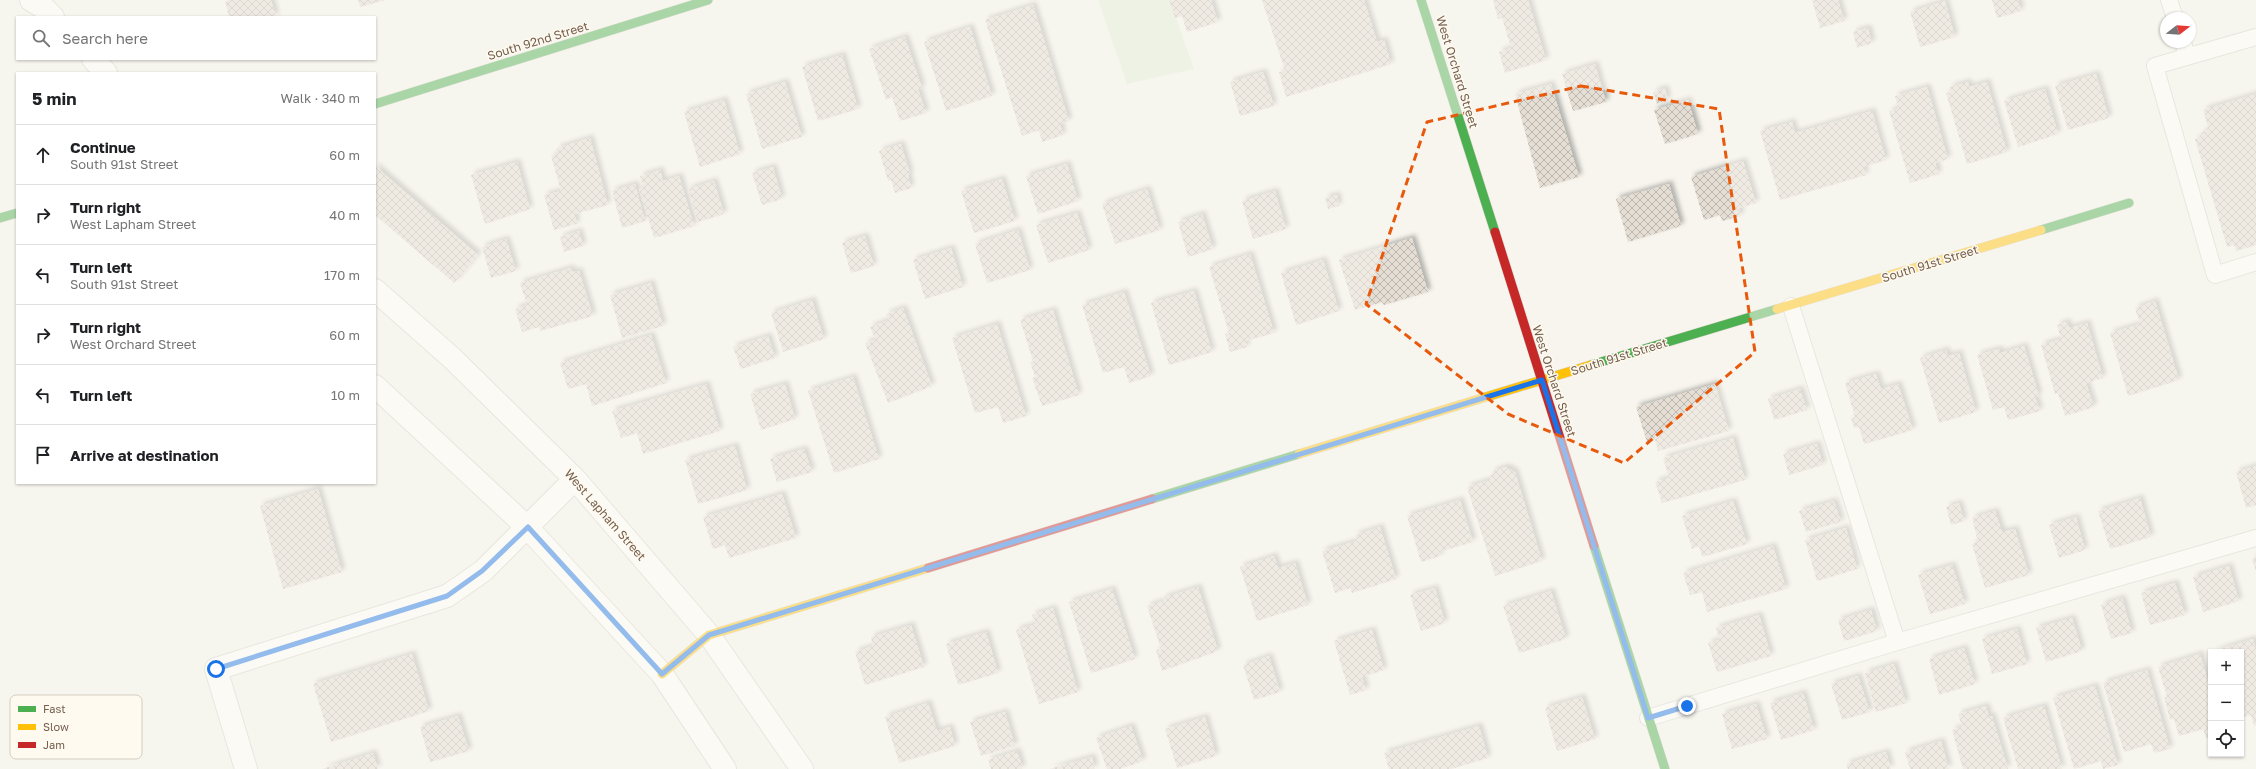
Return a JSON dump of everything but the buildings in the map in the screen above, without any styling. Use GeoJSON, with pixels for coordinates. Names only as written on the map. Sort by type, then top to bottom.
{"type":"FeatureCollection","features":[{"type":"Feature","properties":{"kind":"street"},"geometry":{"type":"LineString","coordinates":[[31,0],[44,8],[52,16]]}},
{"type":"Feature","properties":{"kind":"street","name":"West Orchard Street"},"geometry":{"type":"LineString","coordinates":[[1422,0],[1665,769]]}},
{"type":"Feature","properties":{"kind":"street","name":"South 92nd Street"},"geometry":{"type":"LineString","coordinates":[[376,104],[701,1]]}},
{"type":"Feature","properties":{"kind":"street"},"geometry":{"type":"LineString","coordinates":[[94,60],[105,72]]}},
{"type":"Feature","properties":{"kind":"street","name":"South 91st Street"},"geometry":{"type":"LineString","coordinates":[[662,674],[709,635],[1542,380],[2129,203]]}},
{"type":"Feature","properties":{"kind":"street"},"geometry":{"type":"LineString","coordinates":[[0,218],[16,213]]}},
{"type":"Feature","properties":{"kind":"street","name":"West Lapham Street"},"geometry":{"type":"LineString","coordinates":[[376,291],[453,359],[575,479],[709,635],[802,769]]}},
{"type":"Feature","properties":{"kind":"street"},"geometry":{"type":"LineString","coordinates":[[376,387],[528,527],[662,674],[725,769]]}},
{"type":"Feature","properties":{"kind":"street"},"geometry":{"type":"LineString","coordinates":[[246,769],[216,669],[447,596],[482,571],[575,479]]}},
{"type":"Feature","properties":{"kind":"lane"},"geometry":{"type":"LineString","coordinates":[[2169,0],[2173,12]]}},
{"type":"Feature","properties":{"kind":"lane"},"geometry":{"type":"LineString","coordinates":[[2256,37],[2185,49],[2155,66],[2215,275],[2256,262]]}},
{"type":"Feature","properties":{"kind":"lane"},"geometry":{"type":"LineString","coordinates":[[1791,306],[1897,642]]}},
{"type":"Feature","properties":{"kind":"lane"},"geometry":{"type":"LineString","coordinates":[[1648,718],[1897,642],[2256,538]]}},
{"type":"Feature","properties":{"kind":"highlighted area"},"geometry":{"type":"Polygon","coordinates":[[[1581,86],[1719,109],[1755,352],[1624,463],[1508,414],[1366,304],[1427,122],[1581,86]]]}},
{"type":"Feature","properties":{"kind":"green space"},"geometry":{"type":"Polygon","coordinates":[[[1098,0],[1170,0],[1194,69],[1127,84],[1098,0]]]}},
{"type":"Feature","properties":{"kind":"traffic: fast"},"geometry":{"type":"LineString","coordinates":[[376,104],[708,0]]}},
{"type":"Feature","properties":{"kind":"traffic: fast"},"geometry":{"type":"LineString","coordinates":[[1421,0],[1495,232]]}},
{"type":"Feature","properties":{"kind":"traffic: fast"},"geometry":{"type":"LineString","coordinates":[[2041,230],[2129,203]]}},
{"type":"Feature","properties":{"kind":"traffic: fast"},"geometry":{"type":"LineString","coordinates":[[0,218],[16,213]]}},
{"type":"Feature","properties":{"kind":"traffic: fast"},"geometry":{"type":"LineString","coordinates":[[1591,365],[1777,309]]}},
{"type":"Feature","properties":{"kind":"traffic: fast"},"geometry":{"type":"LineString","coordinates":[[1152,499],[1299,454]]}},
{"type":"Feature","properties":{"kind":"traffic: fast"},"geometry":{"type":"LineString","coordinates":[[1594,546],[1665,769]]}},
{"type":"Feature","properties":{"kind":"traffic: slow"},"geometry":{"type":"LineString","coordinates":[[1777,309],[2041,230]]}},
{"type":"Feature","properties":{"kind":"traffic: slow"},"geometry":{"type":"LineString","coordinates":[[1299,454],[1591,365]]}},
{"type":"Feature","properties":{"kind":"traffic: slow"},"geometry":{"type":"LineString","coordinates":[[662,674],[709,635],[928,568]]}},
{"type":"Feature","properties":{"kind":"traffic: jam"},"geometry":{"type":"LineString","coordinates":[[1495,232],[1594,546]]}},
{"type":"Feature","properties":{"kind":"traffic: jam"},"geometry":{"type":"LineString","coordinates":[[928,568],[1152,499]]}},
{"type":"Feature","properties":{"kind":"route"},"geometry":{"type":"LineString","coordinates":[[216,669],[447,596],[482,571],[528,527],[662,674],[709,635],[1542,380],[1648,718],[1687,706]]}}]}
